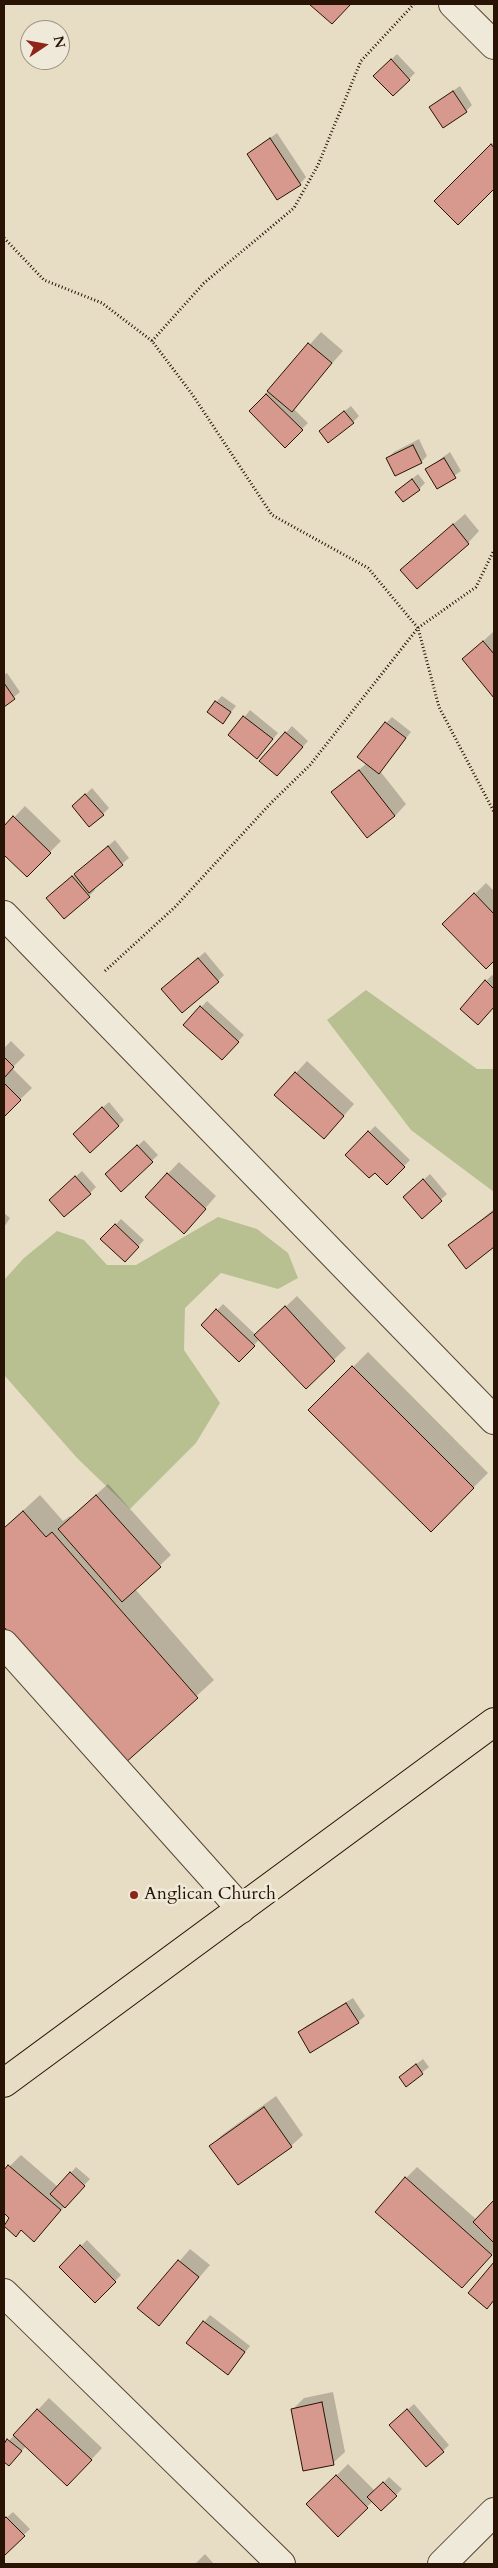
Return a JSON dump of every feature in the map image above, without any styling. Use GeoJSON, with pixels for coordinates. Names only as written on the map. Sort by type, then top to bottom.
{"type":"FeatureCollection","features":[{"type":"Feature","properties":{"kind":"highway"},"geometry":{"type":"LineString","coordinates":[[4,2083],[494,1722]]}},
{"type":"Feature","properties":{"kind":"street"},"geometry":{"type":"LineString","coordinates":[[453,4],[494,45]]}},
{"type":"Feature","properties":{"kind":"street"},"geometry":{"type":"LineString","coordinates":[[4,915],[494,1420]]}},
{"type":"Feature","properties":{"kind":"street"},"geometry":{"type":"LineString","coordinates":[[4,1644],[241,1909]]}},
{"type":"Feature","properties":{"kind":"street"},"geometry":{"type":"LineString","coordinates":[[4,2293],[281,2564]]}},
{"type":"Feature","properties":{"kind":"street"},"geometry":{"type":"LineString","coordinates":[[442,2564],[494,2512]]}},
{"type":"Feature","properties":{"kind":"path"},"geometry":{"type":"LineString","coordinates":[[152,341],[204,283],[294,208],[318,164],[361,61],[414,4]]}},
{"type":"Feature","properties":{"kind":"path"},"geometry":{"type":"LineString","coordinates":[[4,238],[44,280],[102,303],[152,341],[192,394],[272,515],[368,568],[418,628],[439,707],[494,812]]}},
{"type":"Feature","properties":{"kind":"path"},"geometry":{"type":"LineString","coordinates":[[80,993],[174,906],[271,803],[310,765],[418,628],[476,586],[494,550]]}},
{"type":"Feature","properties":{"kind":"green space"},"geometry":{"type":"Polygon","coordinates":[[[366,990],[477,1069],[494,1069],[494,1192],[411,1130],[327,1020],[366,990]]]}},
{"type":"Feature","properties":{"kind":"green space"},"geometry":{"type":"Polygon","coordinates":[[[218,1217],[257,1229],[288,1253],[298,1278],[278,1289],[221,1273],[185,1308],[184,1350],[220,1403],[196,1443],[130,1509],[77,1458],[4,1375],[4,1280],[24,1258],[57,1231],[84,1240],[107,1265],[136,1265],[218,1217]]]}},
{"type":"Feature","properties":{"kind":"building"},"geometry":{"type":"Polygon","coordinates":[[[309,4],[351,4],[332,24],[309,4]]]}},
{"type":"Feature","properties":{"kind":"building"},"geometry":{"type":"Polygon","coordinates":[[[391,59],[410,80],[393,96],[373,76],[391,59]]]}},
{"type":"Feature","properties":{"kind":"building"},"geometry":{"type":"Polygon","coordinates":[[[453,91],[467,112],[443,128],[429,107],[453,91]]]}},
{"type":"Feature","properties":{"kind":"building"},"geometry":{"type":"Polygon","coordinates":[[[270,138],[301,185],[277,200],[247,154],[270,138]]]}},
{"type":"Feature","properties":{"kind":"building"},"geometry":{"type":"Polygon","coordinates":[[[491,144],[494,148],[494,189],[458,225],[434,201],[491,144]]]}},
{"type":"Feature","properties":{"kind":"building"},"geometry":{"type":"Polygon","coordinates":[[[308,343],[332,363],[292,412],[267,391],[308,343]]]}},
{"type":"Feature","properties":{"kind":"building"},"geometry":{"type":"Polygon","coordinates":[[[266,394],[303,430],[285,448],[249,411],[266,394]]]}},
{"type":"Feature","properties":{"kind":"building"},"geometry":{"type":"Polygon","coordinates":[[[344,411],[354,423],[328,443],[319,431],[344,411]]]}},
{"type":"Feature","properties":{"kind":"building"},"geometry":{"type":"Polygon","coordinates":[[[413,445],[422,463],[395,476],[386,458],[413,445]]]}},
{"type":"Feature","properties":{"kind":"building"},"geometry":{"type":"Polygon","coordinates":[[[444,458],[456,478],[437,489],[425,469],[444,458]]]}},
{"type":"Feature","properties":{"kind":"building"},"geometry":{"type":"Polygon","coordinates":[[[412,479],[420,490],[403,502],[395,492],[412,479]]]}},
{"type":"Feature","properties":{"kind":"building"},"geometry":{"type":"Polygon","coordinates":[[[453,524],[469,544],[417,589],[400,570],[453,524]]]}},
{"type":"Feature","properties":{"kind":"building"},"geometry":{"type":"Polygon","coordinates":[[[483,641],[494,654],[494,698],[462,659],[483,641]]]}},
{"type":"Feature","properties":{"kind":"building"},"geometry":{"type":"Polygon","coordinates":[[[4,683],[15,699],[4,707],[4,683]]]}},
{"type":"Feature","properties":{"kind":"building"},"geometry":{"type":"Polygon","coordinates":[[[215,701],[231,712],[223,724],[207,712],[215,701]]]}},
{"type":"Feature","properties":{"kind":"building"},"geometry":{"type":"Polygon","coordinates":[[[243,716],[273,739],[257,759],[228,735],[243,716]]]}},
{"type":"Feature","properties":{"kind":"building"},"geometry":{"type":"Polygon","coordinates":[[[385,722],[406,738],[379,774],[357,757],[385,722]]]}},
{"type":"Feature","properties":{"kind":"building"},"geometry":{"type":"Polygon","coordinates":[[[285,732],[303,747],[277,776],[259,761],[285,732]]]}},
{"type":"Feature","properties":{"kind":"building"},"geometry":{"type":"Polygon","coordinates":[[[359,770],[395,816],[367,838],[331,792],[359,770]]]}},
{"type":"Feature","properties":{"kind":"building"},"geometry":{"type":"Polygon","coordinates":[[[85,794],[104,815],[89,827],[72,806],[85,794]]]}},
{"type":"Feature","properties":{"kind":"building"},"geometry":{"type":"Polygon","coordinates":[[[13,816],[51,853],[27,877],[4,855],[4,826],[13,816]]]}},
{"type":"Feature","properties":{"kind":"building"},"geometry":{"type":"Polygon","coordinates":[[[108,846],[123,865],[89,893],[74,874],[108,846]]]}},
{"type":"Feature","properties":{"kind":"building"},"geometry":{"type":"Polygon","coordinates":[[[72,876],[90,897],[64,919],[46,898],[72,876]]]}},
{"type":"Feature","properties":{"kind":"building"},"geometry":{"type":"Polygon","coordinates":[[[474,893],[494,914],[494,961],[486,969],[442,924],[474,893]]]}},
{"type":"Feature","properties":{"kind":"building"},"geometry":{"type":"Polygon","coordinates":[[[198,958],[219,982],[182,1013],[161,989],[198,958]]]}},
{"type":"Feature","properties":{"kind":"building"},"geometry":{"type":"Polygon","coordinates":[[[485,980],[494,989],[494,1007],[478,1025],[460,1009],[485,980]]]}},
{"type":"Feature","properties":{"kind":"building"},"geometry":{"type":"Polygon","coordinates":[[[200,1006],[239,1042],[222,1060],[183,1025],[200,1006]]]}},
{"type":"Feature","properties":{"kind":"building"},"geometry":{"type":"Polygon","coordinates":[[[4,1057],[14,1067],[4,1078],[4,1057]]]}},
{"type":"Feature","properties":{"kind":"building"},"geometry":{"type":"Polygon","coordinates":[[[295,1072],[344,1116],[324,1139],[274,1095],[295,1072]]]}},
{"type":"Feature","properties":{"kind":"building"},"geometry":{"type":"Polygon","coordinates":[[[4,1083],[21,1100],[4,1117],[4,1083]]]}},
{"type":"Feature","properties":{"kind":"building"},"geometry":{"type":"Polygon","coordinates":[[[102,1107],[119,1126],[90,1153],[73,1134],[102,1107]]]}},
{"type":"Feature","properties":{"kind":"building"},"geometry":{"type":"Polygon","coordinates":[[[368,1131],[405,1167],[387,1185],[375,1173],[369,1178],[345,1155],[368,1131]]]}},
{"type":"Feature","properties":{"kind":"building"},"geometry":{"type":"Polygon","coordinates":[[[137,1145],[153,1162],[121,1192],[105,1174],[137,1145]]]}},
{"type":"Feature","properties":{"kind":"building"},"geometry":{"type":"Polygon","coordinates":[[[167,1173],[206,1209],[184,1234],[145,1197],[167,1173]]]}},
{"type":"Feature","properties":{"kind":"building"},"geometry":{"type":"Polygon","coordinates":[[[75,1176],[91,1194],[64,1217],[49,1200],[75,1176]]]}},
{"type":"Feature","properties":{"kind":"building"},"geometry":{"type":"Polygon","coordinates":[[[423,1179],[442,1201],[422,1219],[403,1197],[423,1179]]]}},
{"type":"Feature","properties":{"kind":"building"},"geometry":{"type":"Polygon","coordinates":[[[494,1211],[494,1247],[466,1269],[448,1245],[494,1211]]]}},
{"type":"Feature","properties":{"kind":"building"},"geometry":{"type":"Polygon","coordinates":[[[115,1224],[139,1247],[125,1262],[100,1239],[115,1224]]]}},
{"type":"Feature","properties":{"kind":"building"},"geometry":{"type":"Polygon","coordinates":[[[285,1306],[335,1361],[306,1389],[254,1335],[285,1306]]]}},
{"type":"Feature","properties":{"kind":"building"},"geometry":{"type":"Polygon","coordinates":[[[216,1309],[255,1346],[239,1362],[201,1325],[216,1309]]]}},
{"type":"Feature","properties":{"kind":"building"},"geometry":{"type":"Polygon","coordinates":[[[352,1366],[474,1488],[431,1532],[308,1410],[352,1366]]]}},
{"type":"Feature","properties":{"kind":"building"},"geometry":{"type":"Polygon","coordinates":[[[96,1495],[161,1567],[122,1602],[58,1529],[96,1495]]]}},
{"type":"Feature","properties":{"kind":"building"},"geometry":{"type":"Polygon","coordinates":[[[23,1511],[46,1537],[52,1532],[198,1698],[124,1764],[4,1627],[4,1528],[23,1511]]]}},
{"type":"Feature","properties":{"kind":"building"},"geometry":{"type":"Polygon","coordinates":[[[346,2003],[359,2023],[310,2053],[298,2032],[346,2003]]]}},
{"type":"Feature","properties":{"kind":"building"},"geometry":{"type":"Polygon","coordinates":[[[416,2064],[423,2074],[406,2087],[399,2077],[416,2064]]]}},
{"type":"Feature","properties":{"kind":"building"},"geometry":{"type":"Polygon","coordinates":[[[264,2107],[292,2147],[238,2185],[209,2146],[264,2107]]]}},
{"type":"Feature","properties":{"kind":"building"},"geometry":{"type":"Polygon","coordinates":[[[8,2165],[61,2210],[34,2242],[21,2230],[16,2237],[4,2226],[9,2218],[4,2213],[4,2170],[8,2165]]]}},
{"type":"Feature","properties":{"kind":"building"},"geometry":{"type":"Polygon","coordinates":[[[70,2172],[85,2186],[65,2208],[50,2194],[70,2172]]]}},
{"type":"Feature","properties":{"kind":"building"},"geometry":{"type":"Polygon","coordinates":[[[405,2177],[492,2255],[462,2288],[375,2212],[405,2177]]]}},
{"type":"Feature","properties":{"kind":"building"},"geometry":{"type":"Polygon","coordinates":[[[494,2200],[494,2243],[473,2222],[494,2200]]]}},
{"type":"Feature","properties":{"kind":"building"},"geometry":{"type":"Polygon","coordinates":[[[80,2245],[116,2282],[95,2303],[59,2267],[80,2245]]]}},
{"type":"Feature","properties":{"kind":"building"},"geometry":{"type":"Polygon","coordinates":[[[178,2260],[199,2277],[159,2326],[137,2308],[178,2260]]]}},
{"type":"Feature","properties":{"kind":"building"},"geometry":{"type":"Polygon","coordinates":[[[494,2262],[494,2300],[487,2309],[468,2293],[494,2262]]]}},
{"type":"Feature","properties":{"kind":"building"},"geometry":{"type":"Polygon","coordinates":[[[203,2321],[245,2352],[228,2375],[186,2343],[203,2321]]]}},
{"type":"Feature","properties":{"kind":"building"},"geometry":{"type":"Polygon","coordinates":[[[322,2402],[334,2465],[303,2471],[291,2409],[322,2402]]]}},
{"type":"Feature","properties":{"kind":"building"},"geometry":{"type":"Polygon","coordinates":[[[37,2409],[92,2460],[67,2486],[13,2435],[37,2409]]]}},
{"type":"Feature","properties":{"kind":"building"},"geometry":{"type":"Polygon","coordinates":[[[407,2409],[444,2452],[426,2467],[389,2425],[407,2409]]]}},
{"type":"Feature","properties":{"kind":"building"},"geometry":{"type":"Polygon","coordinates":[[[7,2439],[22,2451],[9,2466],[4,2462],[4,2444],[7,2439]]]}},
{"type":"Feature","properties":{"kind":"building"},"geometry":{"type":"Polygon","coordinates":[[[336,2475],[368,2508],[338,2537],[306,2504],[336,2475]]]}},
{"type":"Feature","properties":{"kind":"building"},"geometry":{"type":"Polygon","coordinates":[[[383,2482],[397,2496],[381,2511],[367,2497],[383,2482]]]}},
{"type":"Feature","properties":{"kind":"building"},"geometry":{"type":"Polygon","coordinates":[[[6,2517],[25,2536],[4,2556],[4,2519],[6,2517]]]}},
{"type":"Feature","properties":{"kind":"place","name":"Anglican Church"},"geometry":{"type":"Point","coordinates":[134,1895]}}]}
